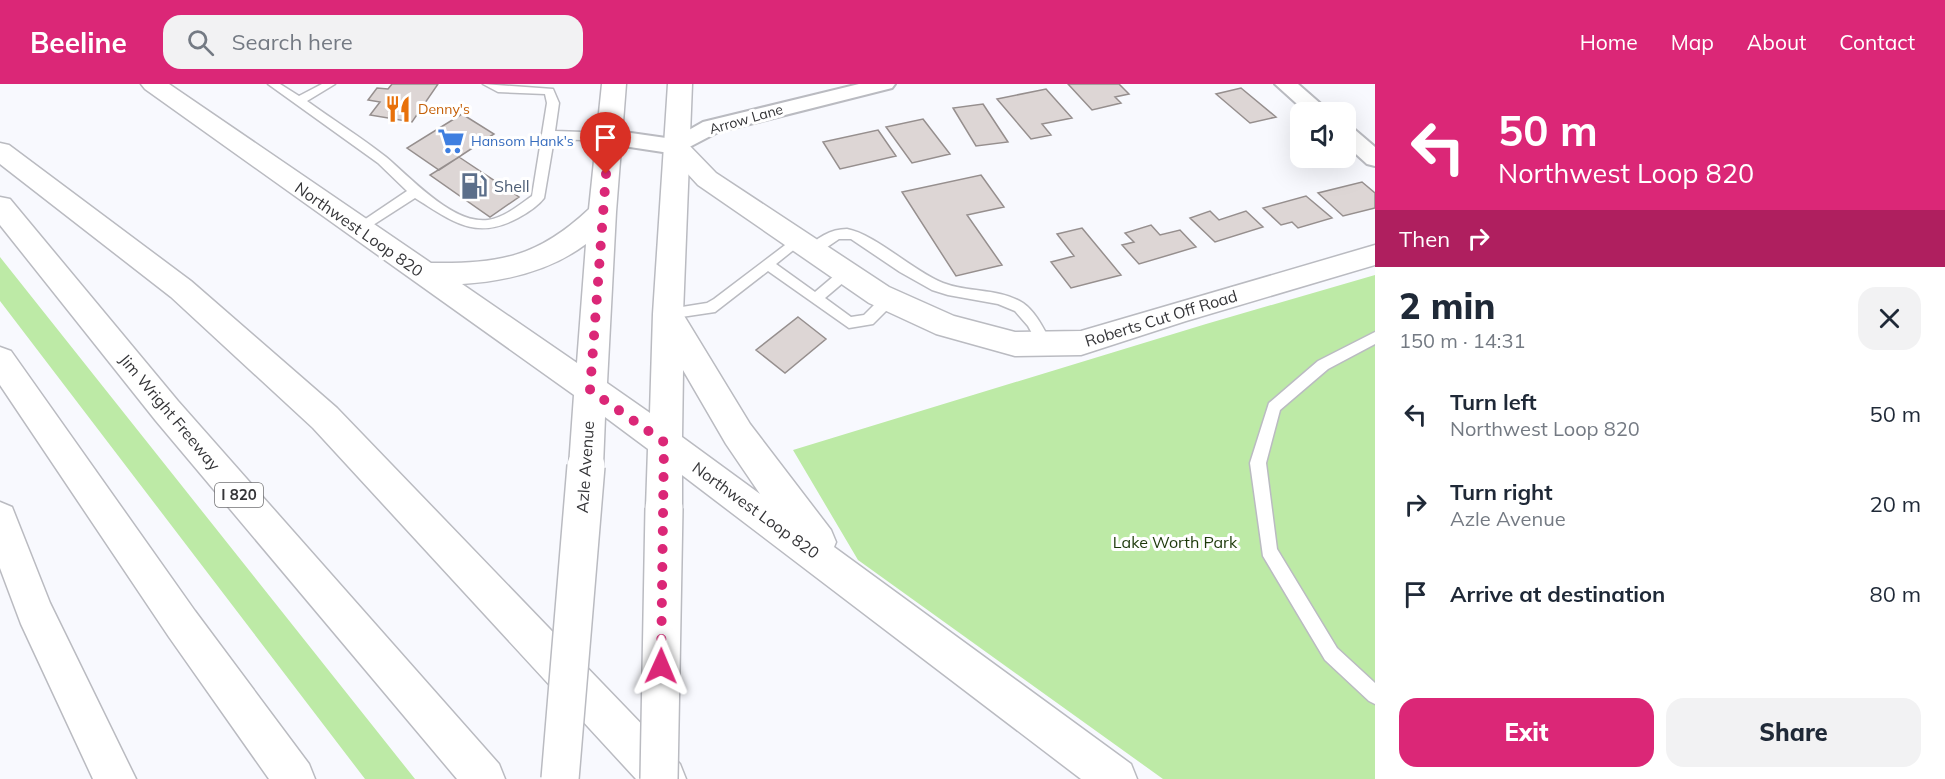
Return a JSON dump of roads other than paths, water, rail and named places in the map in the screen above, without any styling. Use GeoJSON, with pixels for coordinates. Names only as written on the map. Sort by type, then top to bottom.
{"type":"FeatureCollection","features":[{"type":"Feature","properties":{"kind":"main road","name":"Northwest Loop 820"},"geometry":{"type":"LineString","coordinates":[[153,84],[664,442],[1112,776]]}},
{"type":"Feature","properties":{"kind":"main road","name":"Azle Avenue"},"geometry":{"type":"LineString","coordinates":[[560,779],[586,466],[602,212],[614,84]]}},
{"type":"Feature","properties":{"kind":"main road"},"geometry":{"type":"LineString","coordinates":[[659,779],[664,442],[680,84]]}},
{"type":"Feature","properties":{"kind":"main road","name":"Roberts Cut Off Road"},"geometry":{"type":"LineString","coordinates":[[676,147],[706,179],[888,300],[947,326],[1015,345],[1081,343],[1184,309],[1371,260]]}},
{"type":"Feature","properties":{"kind":"main road"},"geometry":{"type":"LineString","coordinates":[[0,151],[181,288],[325,418],[665,779]]}},
{"type":"Feature","properties":{"kind":"main road","name":"Jim Wright Freeway"},"geometry":{"type":"LineString","coordinates":[[0,206],[167,411],[484,779]]}},
{"type":"Feature","properties":{"kind":"main road"},"geometry":{"type":"LineString","coordinates":[[423,274],[484,273],[527,263],[575,238],[602,212]]}},
{"type":"Feature","properties":{"kind":"main road"},"geometry":{"type":"LineString","coordinates":[[668,314],[702,380],[746,450],[848,578]]}},
{"type":"Feature","properties":{"kind":"main road"},"geometry":{"type":"LineString","coordinates":[[0,360],[182,624],[294,779]]}},
{"type":"Feature","properties":{"kind":"main road"},"geometry":{"type":"LineString","coordinates":[[0,518],[34,611],[115,779]]}},
{"type":"Feature","properties":{"kind":"street","name":"Arrow Lane"},"geometry":{"type":"LineString","coordinates":[[676,147],[711,127],[885,84]]}},
{"type":"Feature","properties":{"kind":"street"},"geometry":{"type":"LineString","coordinates":[[1285,84],[1307,102]]}},
{"type":"Feature","properties":{"kind":"street"},"geometry":{"type":"LineString","coordinates":[[610,137],[676,147]]}},
{"type":"Feature","properties":{"kind":"street"},"geometry":{"type":"LineString","coordinates":[[1356,143],[1375,159]]}},
{"type":"Feature","properties":{"kind":"lane"},"geometry":{"type":"LineString","coordinates":[[273,84],[382,160],[415,192],[465,222],[487,228],[515,216],[538,198],[553,103],[550,88],[498,89],[488,84]]}},
{"type":"Feature","properties":{"kind":"lane"},"geometry":{"type":"LineString","coordinates":[[299,101],[330,84]]}},
{"type":"Feature","properties":{"kind":"lane"},"geometry":{"type":"LineString","coordinates":[[548,135],[610,137]]}},
{"type":"Feature","properties":{"kind":"lane"},"geometry":{"type":"LineString","coordinates":[[359,229],[415,192]]}},
{"type":"Feature","properties":{"kind":"lane"},"geometry":{"type":"LineString","coordinates":[[668,314],[710,308],[768,265],[805,246],[842,232],[854,235],[938,286],[962,294],[998,298],[1017,306],[1028,315],[1045,344]]}},
{"type":"Feature","properties":{"kind":"lane"},"geometry":{"type":"LineString","coordinates":[[768,265],[849,323],[856,324],[868,320],[888,300]]}},
{"type":"Feature","properties":{"kind":"lane"},"geometry":{"type":"LineString","coordinates":[[815,299],[846,273]]}},
{"type":"Feature","properties":{"kind":"lane"},"geometry":{"type":"LineString","coordinates":[[1375,337],[1323,365],[1274,407],[1258,463],[1269,551],[1331,654],[1375,695]]}},
{"type":"Feature","properties":{"kind":"place","name":"Denny's"},"geometry":{"type":"Point","coordinates":[398,109]}},
{"type":"Feature","properties":{"kind":"place","name":"Hansom Hank's"},"geometry":{"type":"Point","coordinates":[451,141]}},
{"type":"Feature","properties":{"kind":"place","name":"Shell"},"geometry":{"type":"Point","coordinates":[474,186]}},
{"type":"Feature","properties":{"kind":"park label","name":"Lake Worth Park"},"geometry":{"type":"Point","coordinates":[1175,542]}}]}
